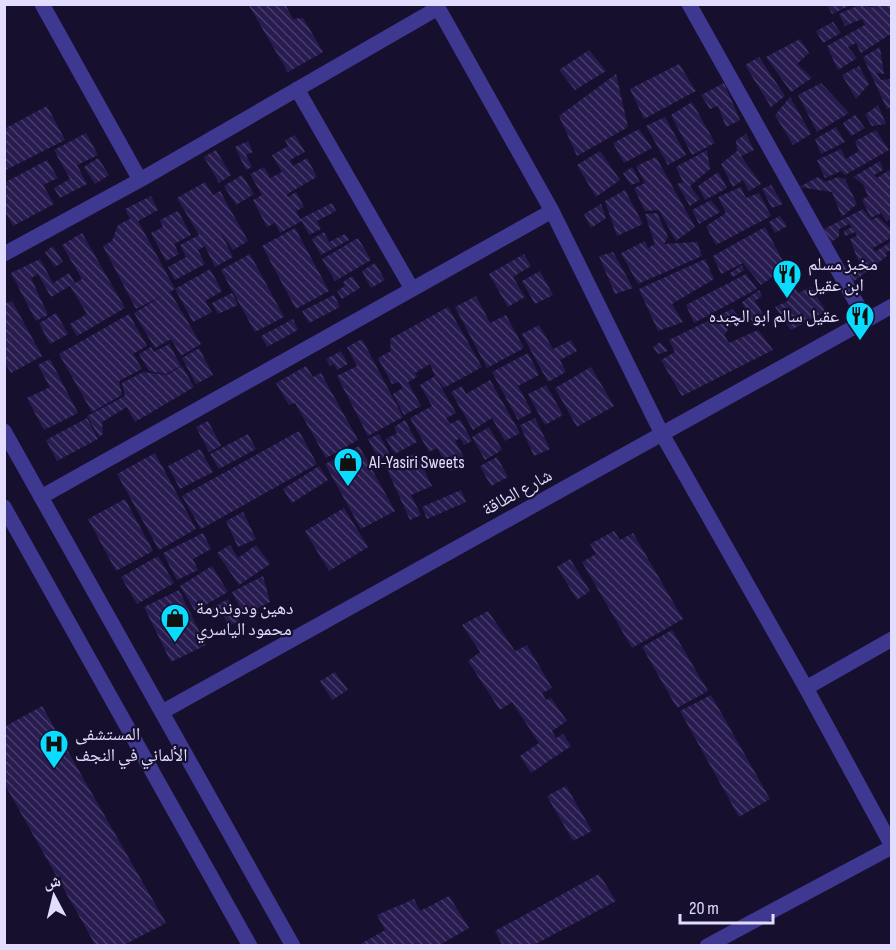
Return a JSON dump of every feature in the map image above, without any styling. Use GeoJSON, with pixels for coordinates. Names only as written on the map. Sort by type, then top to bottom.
{"type":"FeatureCollection","features":[{"type":"Feature","properties":{"kind":"street"},"geometry":{"type":"LineString","coordinates":[[42,4],[140,180]]}},
{"type":"Feature","properties":{"kind":"street"},"geometry":{"type":"LineString","coordinates":[[689,4],[866,320]]}},
{"type":"Feature","properties":{"kind":"street"},"geometry":{"type":"LineString","coordinates":[[4,254],[140,180],[437,6],[552,211],[662,434],[806,688],[891,846],[707,945]]}},
{"type":"Feature","properties":{"kind":"street"},"geometry":{"type":"LineString","coordinates":[[297,89],[412,289]]}},
{"type":"Feature","properties":{"kind":"street"},"geometry":{"type":"LineString","coordinates":[[41,497],[552,211]]}},
{"type":"Feature","properties":{"kind":"street","name":"شارع الطاقة"},"geometry":{"type":"LineString","coordinates":[[162,712],[891,306]]}},
{"type":"Feature","properties":{"kind":"street"},"geometry":{"type":"LineString","coordinates":[[4,431],[293,945]]}},
{"type":"Feature","properties":{"kind":"street"},"geometry":{"type":"LineString","coordinates":[[6,513],[250,945]]}},
{"type":"Feature","properties":{"kind":"street"},"geometry":{"type":"LineString","coordinates":[[806,688],[891,639]]}},
{"type":"Feature","properties":{"kind":"building"},"geometry":{"type":"Polygon","coordinates":[[[248,4],[285,4],[293,19],[303,18],[323,52],[288,72],[248,4]]]}},
{"type":"Feature","properties":{"kind":"building"},"geometry":{"type":"Polygon","coordinates":[[[827,4],[853,4],[832,14],[827,4]]]}},
{"type":"Feature","properties":{"kind":"building"},"geometry":{"type":"Polygon","coordinates":[[[861,4],[868,4],[870,8],[877,4],[892,4],[892,33],[861,53],[856,43],[848,47],[857,58],[838,70],[827,46],[865,25],[862,19],[845,26],[839,14],[861,4]]]}},
{"type":"Feature","properties":{"kind":"building"},"geometry":{"type":"Polygon","coordinates":[[[833,22],[841,33],[823,43],[816,31],[833,22]]]}},
{"type":"Feature","properties":{"kind":"building"},"geometry":{"type":"Polygon","coordinates":[[[800,39],[809,53],[797,64],[812,78],[791,92],[766,57],[800,39]]]}},
{"type":"Feature","properties":{"kind":"building"},"geometry":{"type":"Polygon","coordinates":[[[880,47],[884,74],[876,73],[881,80],[892,79],[892,108],[887,109],[863,57],[880,47]]]}},
{"type":"Feature","properties":{"kind":"building"},"geometry":{"type":"Polygon","coordinates":[[[589,50],[606,71],[575,90],[559,70],[589,50]]]}},
{"type":"Feature","properties":{"kind":"building"},"geometry":{"type":"Polygon","coordinates":[[[759,57],[785,96],[771,107],[745,65],[759,57]]]}},
{"type":"Feature","properties":{"kind":"building"},"geometry":{"type":"Polygon","coordinates":[[[679,64],[696,91],[644,119],[630,89],[679,64]]]}},
{"type":"Feature","properties":{"kind":"building"},"geometry":{"type":"Polygon","coordinates":[[[859,66],[869,84],[856,99],[842,75],[859,66]]]}},
{"type":"Feature","properties":{"kind":"building"},"geometry":{"type":"Polygon","coordinates":[[[616,74],[628,127],[577,156],[559,116],[616,74]]]}},
{"type":"Feature","properties":{"kind":"building"},"geometry":{"type":"Polygon","coordinates":[[[724,83],[740,120],[726,127],[718,106],[710,109],[701,95],[724,83]]]}},
{"type":"Feature","properties":{"kind":"building"},"geometry":{"type":"Polygon","coordinates":[[[821,83],[849,113],[817,132],[798,95],[821,83]]]}},
{"type":"Feature","properties":{"kind":"building"},"geometry":{"type":"Polygon","coordinates":[[[790,97],[811,134],[793,145],[775,115],[790,97]]]}},
{"type":"Feature","properties":{"kind":"building"},"geometry":{"type":"Polygon","coordinates":[[[692,102],[715,143],[692,155],[671,115],[692,102]]]}},
{"type":"Feature","properties":{"kind":"building"},"geometry":{"type":"Polygon","coordinates":[[[878,105],[886,124],[872,126],[865,115],[878,105]]]}},
{"type":"Feature","properties":{"kind":"building"},"geometry":{"type":"Polygon","coordinates":[[[47,106],[65,140],[4,171],[4,129],[47,106]]]}},
{"type":"Feature","properties":{"kind":"building"},"geometry":{"type":"Polygon","coordinates":[[[855,115],[865,128],[851,136],[843,123],[855,115]]]}},
{"type":"Feature","properties":{"kind":"building"},"geometry":{"type":"Polygon","coordinates":[[[665,117],[686,155],[668,165],[646,126],[665,117]]]}},
{"type":"Feature","properties":{"kind":"building"},"geometry":{"type":"Polygon","coordinates":[[[836,127],[845,142],[821,154],[815,139],[836,127]]]}},
{"type":"Feature","properties":{"kind":"building"},"geometry":{"type":"Polygon","coordinates":[[[639,129],[652,148],[624,163],[613,143],[639,129]]]}},
{"type":"Feature","properties":{"kind":"building"},"geometry":{"type":"Polygon","coordinates":[[[876,130],[889,150],[845,175],[841,171],[825,178],[817,160],[841,149],[846,159],[859,151],[855,141],[876,130]]]}},
{"type":"Feature","properties":{"kind":"building"},"geometry":{"type":"Polygon","coordinates":[[[86,133],[98,155],[77,165],[87,184],[60,198],[54,188],[70,179],[54,150],[86,133]]]}},
{"type":"Feature","properties":{"kind":"building"},"geometry":{"type":"Polygon","coordinates":[[[746,134],[754,150],[741,156],[761,184],[749,191],[743,180],[733,187],[721,164],[737,151],[736,140],[746,134]]]}},
{"type":"Feature","properties":{"kind":"building"},"geometry":{"type":"Polygon","coordinates":[[[295,135],[305,152],[290,160],[293,166],[307,158],[317,177],[287,194],[288,197],[296,192],[304,207],[296,211],[300,219],[332,203],[336,211],[317,221],[321,229],[309,235],[302,221],[280,233],[275,223],[267,227],[253,200],[262,195],[250,174],[264,167],[270,178],[282,172],[272,155],[288,146],[285,140],[295,135]]]}},
{"type":"Feature","properties":{"kind":"building"},"geometry":{"type":"Polygon","coordinates":[[[248,141],[253,152],[246,155],[252,167],[246,170],[235,147],[248,141]]]}},
{"type":"Feature","properties":{"kind":"building"},"geometry":{"type":"Polygon","coordinates":[[[216,150],[231,175],[219,183],[204,157],[216,150]]]}},
{"type":"Feature","properties":{"kind":"building"},"geometry":{"type":"Polygon","coordinates":[[[707,150],[710,169],[690,186],[700,199],[690,206],[677,184],[683,182],[676,167],[707,150]]]}},
{"type":"Feature","properties":{"kind":"building"},"geometry":{"type":"Polygon","coordinates":[[[600,151],[620,180],[596,197],[577,165],[600,151]]]}},
{"type":"Feature","properties":{"kind":"building"},"geometry":{"type":"Polygon","coordinates":[[[656,157],[695,227],[676,241],[659,210],[645,211],[634,188],[645,183],[636,166],[656,157]]]}},
{"type":"Feature","properties":{"kind":"building"},"geometry":{"type":"Polygon","coordinates":[[[98,158],[109,175],[95,184],[84,167],[98,158]]]}},
{"type":"Feature","properties":{"kind":"building"},"geometry":{"type":"Polygon","coordinates":[[[47,160],[58,178],[43,185],[54,204],[13,226],[4,209],[4,183],[47,160]]]}},
{"type":"Feature","properties":{"kind":"building"},"geometry":{"type":"Polygon","coordinates":[[[880,161],[883,170],[874,175],[877,178],[889,170],[892,174],[892,218],[887,221],[881,213],[871,218],[862,200],[868,196],[863,184],[853,177],[880,161]]]}},
{"type":"Feature","properties":{"kind":"building"},"geometry":{"type":"Polygon","coordinates":[[[632,167],[640,182],[631,185],[623,173],[632,167]]]}},
{"type":"Feature","properties":{"kind":"building"},"geometry":{"type":"Polygon","coordinates":[[[718,172],[727,188],[705,200],[698,186],[718,172]]]}},
{"type":"Feature","properties":{"kind":"building"},"geometry":{"type":"Polygon","coordinates":[[[242,175],[254,194],[236,205],[224,186],[242,175]]]}},
{"type":"Feature","properties":{"kind":"building"},"geometry":{"type":"Polygon","coordinates":[[[818,177],[825,182],[838,177],[845,179],[857,204],[842,217],[832,192],[799,187],[818,177]]]}},
{"type":"Feature","properties":{"kind":"building"},"geometry":{"type":"Polygon","coordinates":[[[205,182],[213,195],[220,191],[248,241],[233,250],[220,231],[233,257],[215,267],[205,246],[198,250],[205,264],[175,280],[168,267],[186,257],[180,245],[199,235],[177,198],[205,182]]]}},
{"type":"Feature","properties":{"kind":"building"},"geometry":{"type":"Polygon","coordinates":[[[771,185],[783,204],[772,208],[762,189],[771,185]]]}},
{"type":"Feature","properties":{"kind":"building"},"geometry":{"type":"Polygon","coordinates":[[[741,187],[746,198],[759,193],[771,216],[716,245],[706,226],[726,213],[718,197],[741,187]]]}},
{"type":"Feature","properties":{"kind":"building"},"geometry":{"type":"Polygon","coordinates":[[[625,190],[643,224],[617,236],[605,201],[625,190]]]}},
{"type":"Feature","properties":{"kind":"building"},"geometry":{"type":"Polygon","coordinates":[[[151,196],[158,210],[138,221],[175,289],[170,292],[201,344],[181,356],[171,339],[155,348],[134,313],[164,295],[136,309],[103,246],[112,241],[118,225],[130,219],[125,209],[151,196]]]}},
{"type":"Feature","properties":{"kind":"building"},"geometry":{"type":"Polygon","coordinates":[[[711,200],[720,212],[699,224],[692,210],[711,200]]]}},
{"type":"Feature","properties":{"kind":"building"},"geometry":{"type":"Polygon","coordinates":[[[601,204],[606,218],[591,228],[584,214],[601,204]]]}},
{"type":"Feature","properties":{"kind":"building"},"geometry":{"type":"Polygon","coordinates":[[[863,209],[871,220],[878,217],[892,230],[892,237],[873,248],[875,252],[892,241],[892,249],[885,253],[887,256],[852,283],[847,276],[861,268],[850,239],[857,236],[855,232],[845,236],[844,231],[852,227],[849,224],[839,229],[839,237],[831,242],[824,229],[863,209]]]}},
{"type":"Feature","properties":{"kind":"building"},"geometry":{"type":"Polygon","coordinates":[[[178,211],[191,235],[174,244],[179,254],[166,261],[151,233],[163,227],[160,220],[178,211]]]}},
{"type":"Feature","properties":{"kind":"building"},"geometry":{"type":"Polygon","coordinates":[[[657,213],[668,237],[664,244],[697,242],[702,256],[638,284],[621,253],[645,241],[648,248],[655,244],[645,214],[657,213]]]}},
{"type":"Feature","properties":{"kind":"building"},"geometry":{"type":"Polygon","coordinates":[[[780,216],[787,226],[775,233],[769,222],[780,216]]]}},
{"type":"Feature","properties":{"kind":"building"},"geometry":{"type":"Polygon","coordinates":[[[765,227],[786,267],[761,285],[743,263],[721,274],[713,256],[765,227]]]}},
{"type":"Feature","properties":{"kind":"building"},"geometry":{"type":"Polygon","coordinates":[[[295,228],[329,291],[296,309],[262,246],[295,228]]]}},
{"type":"Feature","properties":{"kind":"building"},"geometry":{"type":"Polygon","coordinates":[[[324,232],[329,242],[345,234],[349,240],[321,255],[312,239],[324,232]]]}},
{"type":"Feature","properties":{"kind":"building"},"geometry":{"type":"Polygon","coordinates":[[[82,233],[125,308],[77,336],[70,324],[87,314],[70,286],[51,297],[38,274],[31,278],[48,315],[36,321],[11,273],[40,259],[53,283],[69,273],[75,283],[82,279],[62,245],[82,233]]]}},
{"type":"Feature","properties":{"kind":"building"},"geometry":{"type":"Polygon","coordinates":[[[358,238],[371,260],[335,281],[322,259],[358,238]]]}},
{"type":"Feature","properties":{"kind":"building"},"geometry":{"type":"Polygon","coordinates":[[[53,246],[63,262],[55,267],[45,252],[53,246]]]}},
{"type":"Feature","properties":{"kind":"building"},"geometry":{"type":"Polygon","coordinates":[[[613,252],[633,288],[615,294],[599,256],[613,252]]]}},
{"type":"Feature","properties":{"kind":"building"},"geometry":{"type":"Polygon","coordinates":[[[250,254],[284,317],[255,332],[221,270],[250,254]]]}},
{"type":"Feature","properties":{"kind":"building"},"geometry":{"type":"Polygon","coordinates":[[[524,254],[531,266],[513,277],[525,297],[508,307],[489,274],[524,254]]]}},
{"type":"Feature","properties":{"kind":"building"},"geometry":{"type":"Polygon","coordinates":[[[705,259],[714,279],[672,304],[683,322],[658,331],[639,289],[705,259]]]}},
{"type":"Feature","properties":{"kind":"building"},"geometry":{"type":"Polygon","coordinates":[[[375,263],[385,280],[371,288],[362,271],[375,263]]]}},
{"type":"Feature","properties":{"kind":"building"},"geometry":{"type":"Polygon","coordinates":[[[742,265],[744,270],[733,277],[730,273],[742,265]]]}},
{"type":"Feature","properties":{"kind":"building"},"geometry":{"type":"Polygon","coordinates":[[[210,269],[222,291],[205,301],[212,312],[193,322],[175,289],[210,269]]]}},
{"type":"Feature","properties":{"kind":"building"},"geometry":{"type":"Polygon","coordinates":[[[540,271],[553,295],[535,304],[522,281],[540,271]]]}},
{"type":"Feature","properties":{"kind":"building"},"geometry":{"type":"Polygon","coordinates":[[[746,274],[757,289],[694,323],[686,305],[746,274]]]}},
{"type":"Feature","properties":{"kind":"building"},"geometry":{"type":"Polygon","coordinates":[[[787,274],[798,293],[811,287],[826,311],[791,330],[775,307],[788,301],[778,281],[787,274]]]}},
{"type":"Feature","properties":{"kind":"building"},"geometry":{"type":"Polygon","coordinates":[[[352,276],[360,288],[342,299],[337,291],[345,286],[343,282],[352,276]]]}},
{"type":"Feature","properties":{"kind":"building"},"geometry":{"type":"Polygon","coordinates":[[[759,290],[762,296],[755,301],[764,316],[753,323],[742,302],[759,290]]]}},
{"type":"Feature","properties":{"kind":"building"},"geometry":{"type":"Polygon","coordinates":[[[232,293],[238,305],[218,314],[212,303],[232,293]]]}},
{"type":"Feature","properties":{"kind":"building"},"geometry":{"type":"Polygon","coordinates":[[[334,295],[340,307],[309,323],[302,311],[334,295]]]}},
{"type":"Feature","properties":{"kind":"building"},"geometry":{"type":"Polygon","coordinates":[[[476,296],[490,323],[506,315],[524,348],[487,368],[455,307],[476,296]]]}},
{"type":"Feature","properties":{"kind":"building"},"geometry":{"type":"Polygon","coordinates":[[[12,301],[42,356],[11,373],[4,361],[4,304],[12,301]]]}},
{"type":"Feature","properties":{"kind":"building"},"geometry":{"type":"Polygon","coordinates":[[[448,307],[482,367],[444,388],[430,364],[415,373],[417,377],[408,382],[421,406],[404,415],[393,394],[403,388],[399,382],[392,384],[378,358],[391,351],[390,339],[448,307]]]}},
{"type":"Feature","properties":{"kind":"building"},"geometry":{"type":"Polygon","coordinates":[[[732,309],[738,316],[724,335],[729,343],[758,330],[773,350],[682,396],[661,360],[675,352],[669,340],[732,309]]]}},
{"type":"Feature","properties":{"kind":"building"},"geometry":{"type":"Polygon","coordinates":[[[56,313],[68,334],[50,344],[39,323],[56,313]]]}},
{"type":"Feature","properties":{"kind":"building"},"geometry":{"type":"Polygon","coordinates":[[[129,314],[147,346],[133,354],[142,369],[119,381],[122,395],[92,412],[59,354],[129,314]]]}},
{"type":"Feature","properties":{"kind":"building"},"geometry":{"type":"Polygon","coordinates":[[[293,319],[298,330],[267,347],[261,336],[293,319]]]}},
{"type":"Feature","properties":{"kind":"building"},"geometry":{"type":"Polygon","coordinates":[[[539,325],[553,349],[571,340],[577,351],[560,360],[566,372],[548,382],[522,334],[539,325]]]}},
{"type":"Feature","properties":{"kind":"building"},"geometry":{"type":"Polygon","coordinates":[[[362,339],[403,417],[368,436],[337,376],[357,366],[347,347],[362,339]]]}},
{"type":"Feature","properties":{"kind":"building"},"geometry":{"type":"Polygon","coordinates":[[[660,342],[668,351],[658,354],[653,347],[660,342]]]}},
{"type":"Feature","properties":{"kind":"building"},"geometry":{"type":"Polygon","coordinates":[[[169,344],[181,366],[166,374],[149,371],[139,354],[151,347],[154,352],[169,344]]]}},
{"type":"Feature","properties":{"kind":"building"},"geometry":{"type":"Polygon","coordinates":[[[199,348],[213,375],[196,384],[182,358],[199,348]]]}},
{"type":"Feature","properties":{"kind":"building"},"geometry":{"type":"Polygon","coordinates":[[[341,351],[348,364],[337,370],[334,364],[330,366],[326,359],[341,351]]]}},
{"type":"Feature","properties":{"kind":"building"},"geometry":{"type":"Polygon","coordinates":[[[528,353],[539,375],[518,386],[532,412],[518,420],[492,372],[528,353]]]}},
{"type":"Feature","properties":{"kind":"building"},"geometry":{"type":"Polygon","coordinates":[[[50,359],[78,413],[44,430],[27,398],[50,387],[38,365],[50,359]]]}},
{"type":"Feature","properties":{"kind":"building"},"geometry":{"type":"Polygon","coordinates":[[[182,366],[194,387],[135,422],[127,407],[102,422],[103,434],[99,437],[87,416],[125,396],[122,383],[143,372],[167,375],[182,366]]]}},
{"type":"Feature","properties":{"kind":"building"},"geometry":{"type":"Polygon","coordinates":[[[306,366],[313,377],[321,373],[358,440],[326,458],[295,403],[289,405],[276,383],[306,366]]]}},
{"type":"Feature","properties":{"kind":"building"},"geometry":{"type":"Polygon","coordinates":[[[591,367],[614,406],[577,427],[555,388],[591,367]]]}},
{"type":"Feature","properties":{"kind":"building"},"geometry":{"type":"Polygon","coordinates":[[[435,376],[456,413],[446,418],[450,424],[460,419],[472,441],[464,445],[460,438],[455,441],[466,461],[450,471],[437,448],[429,452],[410,418],[432,406],[420,385],[435,376]]]}},
{"type":"Feature","properties":{"kind":"building"},"geometry":{"type":"Polygon","coordinates":[[[490,380],[520,433],[505,441],[492,418],[473,430],[451,392],[462,386],[466,394],[490,380]]]}},
{"type":"Feature","properties":{"kind":"building"},"geometry":{"type":"Polygon","coordinates":[[[546,385],[563,415],[545,425],[528,394],[546,385]]]}},
{"type":"Feature","properties":{"kind":"building"},"geometry":{"type":"Polygon","coordinates":[[[87,418],[98,439],[57,461],[46,440],[87,418]]]}},
{"type":"Feature","properties":{"kind":"building"},"geometry":{"type":"Polygon","coordinates":[[[535,418],[550,449],[534,456],[520,425],[535,418]]]}},
{"type":"Feature","properties":{"kind":"building"},"geometry":{"type":"Polygon","coordinates":[[[405,420],[417,442],[395,454],[386,439],[397,433],[394,427],[405,420]]]}},
{"type":"Feature","properties":{"kind":"building"},"geometry":{"type":"Polygon","coordinates":[[[208,421],[221,446],[209,452],[196,427],[208,421]]]}},
{"type":"Feature","properties":{"kind":"building"},"geometry":{"type":"Polygon","coordinates":[[[489,427],[502,450],[485,460],[472,437],[489,427]]]}},
{"type":"Feature","properties":{"kind":"building"},"geometry":{"type":"Polygon","coordinates":[[[299,431],[317,464],[201,529],[182,496],[299,431]]]}},
{"type":"Feature","properties":{"kind":"building"},"geometry":{"type":"Polygon","coordinates":[[[248,434],[256,449],[219,469],[210,454],[248,434]]]}},
{"type":"Feature","properties":{"kind":"building"},"geometry":{"type":"Polygon","coordinates":[[[379,434],[390,455],[379,460],[368,439],[379,434]]]}},
{"type":"Feature","properties":{"kind":"building"},"geometry":{"type":"Polygon","coordinates":[[[359,446],[395,511],[361,529],[325,464],[359,446]]]}},
{"type":"Feature","properties":{"kind":"building"},"geometry":{"type":"Polygon","coordinates":[[[200,449],[213,472],[180,489],[168,466],[200,449]]]}},
{"type":"Feature","properties":{"kind":"building"},"geometry":{"type":"Polygon","coordinates":[[[155,453],[196,529],[159,550],[117,474],[155,453]]]}},
{"type":"Feature","properties":{"kind":"building"},"geometry":{"type":"Polygon","coordinates":[[[416,453],[432,486],[411,495],[421,515],[410,520],[386,467],[416,453]]]}},
{"type":"Feature","properties":{"kind":"building"},"geometry":{"type":"Polygon","coordinates":[[[497,457],[508,477],[491,486],[480,466],[497,457]]]}},
{"type":"Feature","properties":{"kind":"building"},"geometry":{"type":"Polygon","coordinates":[[[319,466],[328,480],[292,503],[283,489],[319,466]]]}},
{"type":"Feature","properties":{"kind":"building"},"geometry":{"type":"Polygon","coordinates":[[[461,490],[466,502],[427,519],[422,507],[461,490]]]}},
{"type":"Feature","properties":{"kind":"building"},"geometry":{"type":"Polygon","coordinates":[[[125,499],[153,551],[116,571],[88,519],[125,499]]]}},
{"type":"Feature","properties":{"kind":"building"},"geometry":{"type":"Polygon","coordinates":[[[344,508],[368,547],[329,571],[305,531],[344,508]]]}},
{"type":"Feature","properties":{"kind":"building"},"geometry":{"type":"Polygon","coordinates":[[[243,512],[256,539],[238,547],[226,521],[243,512]]]}},
{"type":"Feature","properties":{"kind":"building"},"geometry":{"type":"Polygon","coordinates":[[[614,531],[620,540],[633,533],[683,619],[632,648],[582,562],[596,554],[590,544],[614,531]]]}},
{"type":"Feature","properties":{"kind":"building"},"geometry":{"type":"Polygon","coordinates":[[[203,533],[211,549],[193,559],[198,570],[177,580],[163,553],[203,533]]]}},
{"type":"Feature","properties":{"kind":"building"},"geometry":{"type":"Polygon","coordinates":[[[230,545],[238,558],[256,545],[270,564],[239,585],[217,553],[230,545]]]}},
{"type":"Feature","properties":{"kind":"building"},"geometry":{"type":"Polygon","coordinates":[[[158,556],[174,583],[137,604],[121,577],[158,556]]]}},
{"type":"Feature","properties":{"kind":"building"},"geometry":{"type":"Polygon","coordinates":[[[570,559],[590,591],[577,600],[557,567],[570,559]]]}},
{"type":"Feature","properties":{"kind":"building"},"geometry":{"type":"Polygon","coordinates":[[[212,566],[228,592],[195,611],[180,586],[212,566]]]}},
{"type":"Feature","properties":{"kind":"building"},"geometry":{"type":"Polygon","coordinates":[[[263,576],[270,602],[244,615],[232,592],[263,576]]]}},
{"type":"Feature","properties":{"kind":"building"},"geometry":{"type":"Polygon","coordinates":[[[179,590],[206,645],[171,662],[144,607],[179,590]]]}},
{"type":"Feature","properties":{"kind":"building"},"geometry":{"type":"Polygon","coordinates":[[[228,599],[239,621],[229,626],[220,609],[212,613],[210,609],[228,599]]]}},
{"type":"Feature","properties":{"kind":"building"},"geometry":{"type":"Polygon","coordinates":[[[488,611],[515,651],[527,645],[552,688],[542,693],[546,700],[551,698],[567,721],[552,731],[556,738],[563,734],[571,746],[531,773],[520,756],[539,743],[512,702],[500,710],[468,661],[480,652],[462,625],[488,611]]]}},
{"type":"Feature","properties":{"kind":"building"},"geometry":{"type":"Polygon","coordinates":[[[672,630],[708,691],[677,708],[642,647],[672,630]]]}},
{"type":"Feature","properties":{"kind":"building"},"geometry":{"type":"Polygon","coordinates":[[[335,672],[348,690],[332,700],[320,681],[335,672]]]}},
{"type":"Feature","properties":{"kind":"building"},"geometry":{"type":"Polygon","coordinates":[[[711,695],[770,799],[739,817],[680,711],[711,695]]]}},
{"type":"Feature","properties":{"kind":"building"},"geometry":{"type":"Polygon","coordinates":[[[42,706],[166,923],[122,946],[96,946],[4,783],[4,727],[42,706]]]}},
{"type":"Feature","properties":{"kind":"building"},"geometry":{"type":"Polygon","coordinates":[[[566,786],[592,831],[573,841],[547,796],[566,786]]]}},
{"type":"Feature","properties":{"kind":"building"},"geometry":{"type":"Polygon","coordinates":[[[599,874],[616,901],[532,946],[503,946],[495,931],[599,874]]]}},
{"type":"Feature","properties":{"kind":"building"},"geometry":{"type":"Polygon","coordinates":[[[449,896],[469,928],[438,946],[357,946],[385,930],[377,915],[414,899],[420,911],[449,896]]]}},
{"type":"Feature","properties":{"kind":"place","name":"مخبز مسلم ابن عقيل"},"geometry":{"type":"Point","coordinates":[787,300]}},
{"type":"Feature","properties":{"kind":"place","name":"عقيل سالم ابو الچبده"},"geometry":{"type":"Point","coordinates":[860,342]}},
{"type":"Feature","properties":{"kind":"place","name":"Al-Yasiri Sweets"},"geometry":{"type":"Point","coordinates":[348,488]}},
{"type":"Feature","properties":{"kind":"place","name":"دهين ودوندرمة محمود الياسري"},"geometry":{"type":"Point","coordinates":[175,644]}},
{"type":"Feature","properties":{"kind":"place","name":"المستشفى الألماني في النجف"},"geometry":{"type":"Point","coordinates":[54,770]}}]}
